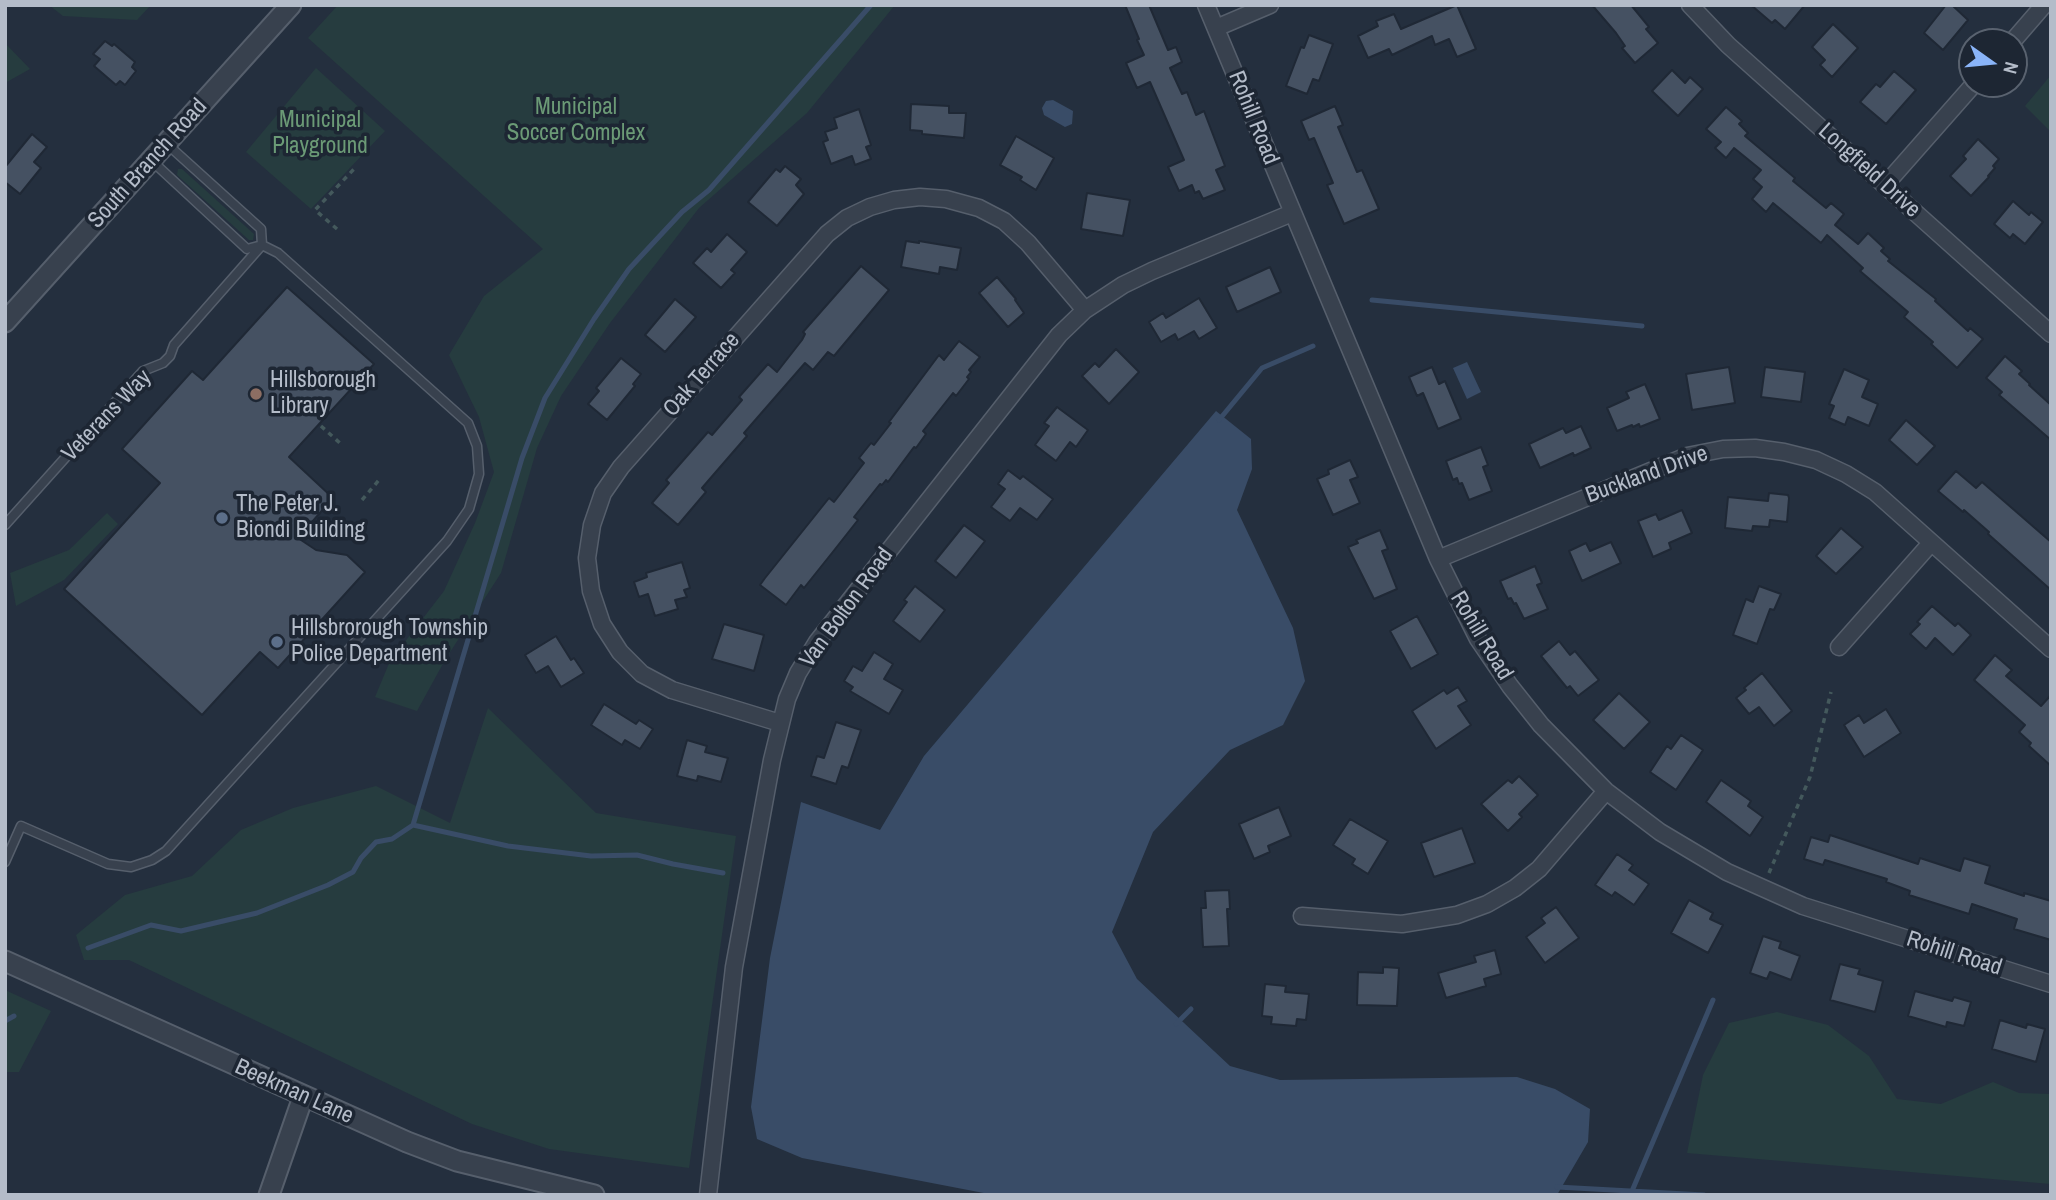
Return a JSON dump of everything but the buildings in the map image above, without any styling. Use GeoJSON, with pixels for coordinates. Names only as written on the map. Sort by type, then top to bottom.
{"type":"FeatureCollection","features":[{"type":"Feature","properties":{"kind":"street","name":"South Branch Road"},"geometry":{"type":"LineString","coordinates":[[5,322],[292,5]]}},
{"type":"Feature","properties":{"kind":"street","name":"Rohill Road"},"geometry":{"type":"LineString","coordinates":[[1206,5],[1437,559],[1478,639],[1541,725],[1605,791],[1693,853],[1765,891],[1803,906],[2051,984]]}},
{"type":"Feature","properties":{"kind":"street"},"geometry":{"type":"LineString","coordinates":[[1216,28],[1270,5]]}},
{"type":"Feature","properties":{"kind":"street","name":"Longfield Drive"},"geometry":{"type":"LineString","coordinates":[[1690,5],[1728,45],[2051,334]]}},
{"type":"Feature","properties":{"kind":"street"},"geometry":{"type":"LineString","coordinates":[[2024,28],[2045,5]]}},
{"type":"Feature","properties":{"kind":"street"},"geometry":{"type":"LineString","coordinates":[[1885,185],[1962,98]]}},
{"type":"Feature","properties":{"kind":"street","name":"Oak Terrace"},"geometry":{"type":"LineString","coordinates":[[780,723],[672,690],[642,674],[620,652],[602,624],[591,591],[587,558],[592,525],[603,493],[621,467],[827,234],[847,218],[870,207],[894,200],[920,197],[947,199],[979,208],[1004,221],[1028,243],[1085,310]]}},
{"type":"Feature","properties":{"kind":"street","name":"Van Bolton Road"},"geometry":{"type":"LineString","coordinates":[[708,1195],[734,967],[780,723],[798,673],[817,642],[1059,335],[1085,310],[1123,285],[1152,271],[1292,213]]}},
{"type":"Feature","properties":{"kind":"street","name":"Buckland Drive"},"geometry":{"type":"LineString","coordinates":[[1437,559],[1688,456],[1723,449],[1755,448],[1784,452],[1816,460],[1875,492],[2051,649]]}},
{"type":"Feature","properties":{"kind":"street"},"geometry":{"type":"LineString","coordinates":[[1839,647],[1931,543]]}},
{"type":"Feature","properties":{"kind":"street"},"geometry":{"type":"LineString","coordinates":[[1302,916],[1402,924],[1457,915],[1487,904],[1515,888],[1539,869],[1605,791]]}},
{"type":"Feature","properties":{"kind":"street","name":"Beekman Lane"},"geometry":{"type":"LineString","coordinates":[[5,961],[407,1143],[457,1161],[594,1195]]}},
{"type":"Feature","properties":{"kind":"street"},"geometry":{"type":"LineString","coordinates":[[269,1195],[303,1097]]}},
{"type":"Feature","properties":{"kind":"lane"},"geometry":{"type":"LineString","coordinates":[[167,144],[261,229],[262,245]]}},
{"type":"Feature","properties":{"kind":"lane"},"geometry":{"type":"LineString","coordinates":[[5,862],[21,826],[108,864],[131,867],[152,860],[166,851],[447,541],[469,509],[479,474],[478,446],[468,424],[278,253],[262,245],[247,249],[151,160]]}},
{"type":"Feature","properties":{"kind":"lane","name":"Veterans Way"},"geometry":{"type":"LineString","coordinates":[[5,526],[144,371],[163,363],[174,345],[262,245]]}},
{"type":"Feature","properties":{"kind":"path"},"geometry":{"type":"LineString","coordinates":[[337,229],[315,210],[355,168]]}},
{"type":"Feature","properties":{"kind":"path"},"geometry":{"type":"LineString","coordinates":[[321,426],[342,444]]}},
{"type":"Feature","properties":{"kind":"path"},"geometry":{"type":"LineString","coordinates":[[362,500],[379,480]]}},
{"type":"Feature","properties":{"kind":"path"},"geometry":{"type":"LineString","coordinates":[[1769,873],[1810,777],[1831,692]]}},
{"type":"Feature","properties":{"kind":"green space"},"geometry":{"type":"Polygon","coordinates":[[[49,5],[151,5],[137,20],[63,16],[49,5]]]}},
{"type":"Feature","properties":{"kind":"green space","name":"Municipal Soccer Complex"},"geometry":{"type":"Polygon","coordinates":[[[338,5],[895,5],[807,113],[699,208],[610,323],[561,396],[537,448],[501,573],[445,660],[417,711],[375,697],[390,661],[444,591],[475,523],[494,472],[479,417],[449,355],[484,296],[543,249],[308,38],[338,5]]]}},
{"type":"Feature","properties":{"kind":"green space"},"geometry":{"type":"Polygon","coordinates":[[[5,43],[30,69],[5,83],[5,43]]]}},
{"type":"Feature","properties":{"kind":"green space","name":"Municipal Playground"},"geometry":{"type":"Polygon","coordinates":[[[316,68],[385,131],[311,209],[246,152],[316,68]]]}},
{"type":"Feature","properties":{"kind":"green space"},"geometry":{"type":"Polygon","coordinates":[[[2051,75],[2051,132],[2025,106],[2051,75]]]}},
{"type":"Feature","properties":{"kind":"green space"},"geometry":{"type":"Polygon","coordinates":[[[178,169],[182,169],[254,234],[253,240],[249,240],[177,175],[178,169]]]}},
{"type":"Feature","properties":{"kind":"green space"},"geometry":{"type":"Polygon","coordinates":[[[107,513],[118,524],[64,580],[16,606],[10,573],[69,550],[107,513]]]}},
{"type":"Feature","properties":{"kind":"green space"},"geometry":{"type":"Polygon","coordinates":[[[488,708],[596,813],[736,836],[689,1168],[549,1149],[472,1124],[129,960],[84,960],[76,935],[125,895],[192,876],[241,830],[293,808],[376,786],[450,823],[488,708]]]}},
{"type":"Feature","properties":{"kind":"green space"},"geometry":{"type":"Polygon","coordinates":[[[5,990],[51,1011],[19,1072],[5,1072],[5,990]]]}},
{"type":"Feature","properties":{"kind":"green space"},"geometry":{"type":"Polygon","coordinates":[[[1777,1012],[1828,1025],[1869,1056],[1897,1099],[1941,1104],[1993,1082],[2019,1093],[2051,1094],[2051,1184],[1687,1153],[1703,1075],[1729,1023],[1777,1012]]]}},
{"type":"Feature","properties":{"kind":"water"},"geometry":{"type":"Polygon","coordinates":[[[1053,100],[1073,111],[1072,124],[1065,127],[1044,115],[1042,108],[1046,101],[1053,100]]]}},
{"type":"Feature","properties":{"kind":"water"},"geometry":{"type":"Polygon","coordinates":[[[1467,362],[1481,392],[1467,399],[1453,368],[1467,362]]]}},
{"type":"Feature","properties":{"kind":"water"},"geometry":{"type":"Polygon","coordinates":[[[1216,411],[1251,439],[1252,469],[1237,510],[1293,628],[1305,681],[1283,725],[1230,750],[1153,832],[1112,932],[1137,979],[1230,1066],[1280,1080],[1517,1077],[1555,1089],[1590,1109],[1588,1142],[1557,1195],[994,1195],[802,1158],[757,1139],[751,1107],[770,958],[801,802],[880,830],[924,756],[1216,411]]]}},
{"type":"Feature","properties":{"kind":"waterway"},"geometry":{"type":"LineString","coordinates":[[88,948],[151,925],[181,931],[257,913],[328,885],[353,872],[361,858],[376,842],[392,839],[413,825],[522,458],[545,398],[629,269],[682,212],[709,190],[871,5]]}},
{"type":"Feature","properties":{"kind":"waterway"},"geometry":{"type":"LineString","coordinates":[[1372,300],[1642,326]]}},
{"type":"Feature","properties":{"kind":"waterway"},"geometry":{"type":"LineString","coordinates":[[1219,420],[1262,368],[1313,346]]}},
{"type":"Feature","properties":{"kind":"waterway"},"geometry":{"type":"LineString","coordinates":[[413,825],[508,846],[591,856],[637,855],[723,873]]}},
{"type":"Feature","properties":{"kind":"waterway"},"geometry":{"type":"LineString","coordinates":[[1632,1191],[1713,1000]]}},
{"type":"Feature","properties":{"kind":"waterway"},"geometry":{"type":"LineString","coordinates":[[1176,1024],[1191,1009]]}},
{"type":"Feature","properties":{"kind":"waterway"},"geometry":{"type":"LineString","coordinates":[[5,1021],[14,1016]]}},
{"type":"Feature","properties":{"kind":"waterway"},"geometry":{"type":"LineString","coordinates":[[1557,1187],[1704,1195]]}},
{"type":"Feature","properties":{"kind":"place","name":"Hillsborough Library"},"geometry":{"type":"Point","coordinates":[256,394]}},
{"type":"Feature","properties":{"kind":"place","name":"The Peter J. Biondi Building"},"geometry":{"type":"Point","coordinates":[222,518]}},
{"type":"Feature","properties":{"kind":"place","name":"Hillsbrorough Township Police Department"},"geometry":{"type":"Point","coordinates":[277,642]}}]}
